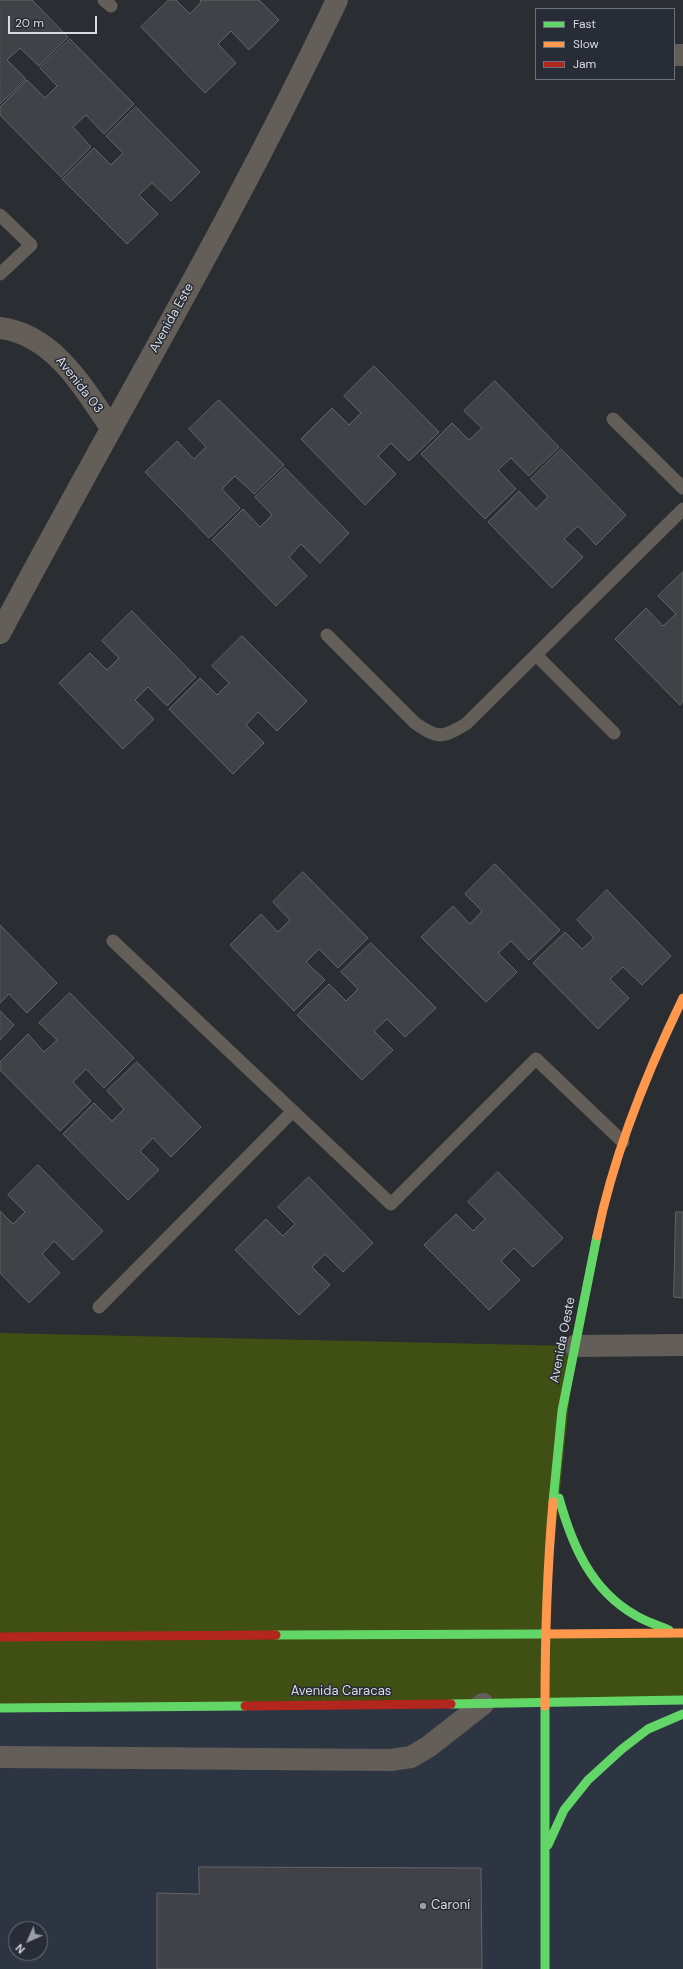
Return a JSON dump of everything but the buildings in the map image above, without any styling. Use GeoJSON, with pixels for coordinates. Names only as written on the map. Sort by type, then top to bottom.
{"type":"FeatureCollection","features":[{"type":"Feature","properties":{"kind":"street","name":"Avenida Este"},"geometry":{"type":"LineString","coordinates":[[0,633],[6,609],[111,428],[260,158],[337,0]]}},
{"type":"Feature","properties":{"kind":"street","name":"Avenida 03"},"geometry":{"type":"LineString","coordinates":[[0,328],[29,335],[60,359],[82,386],[111,428]]}},
{"type":"Feature","properties":{"kind":"street","name":"Avenida Oeste"},"geometry":{"type":"LineString","coordinates":[[545,1969],[545,1634],[548,1556],[554,1481],[562,1411],[600,1221],[614,1167],[656,1054],[683,998]]}},
{"type":"Feature","properties":{"kind":"street"},"geometry":{"type":"LineString","coordinates":[[575,1346],[683,1345]]}},
{"type":"Feature","properties":{"kind":"street"},"geometry":{"type":"LineString","coordinates":[[554,1481],[567,1529],[584,1566],[606,1594],[631,1613],[679,1633]]}},
{"type":"Feature","properties":{"kind":"street"},"geometry":{"type":"LineString","coordinates":[[0,1637],[679,1633]]}},
{"type":"Feature","properties":{"kind":"street","name":"Avenida Caracas"},"geometry":{"type":"LineString","coordinates":[[0,1708],[483,1704],[683,1700]]}},
{"type":"Feature","properties":{"kind":"street"},"geometry":{"type":"LineString","coordinates":[[0,1757],[392,1760],[411,1757],[428,1747],[483,1704]]}},
{"type":"Feature","properties":{"kind":"street"},"geometry":{"type":"LineString","coordinates":[[545,1851],[564,1810],[588,1780],[622,1749],[648,1730],[683,1714]]}},
{"type":"Feature","properties":{"kind":"lane"},"geometry":{"type":"LineString","coordinates":[[0,215],[31,245],[0,274]]}},
{"type":"Feature","properties":{"kind":"lane"},"geometry":{"type":"LineString","coordinates":[[613,419],[683,488]]}},
{"type":"Feature","properties":{"kind":"lane"},"geometry":{"type":"LineString","coordinates":[[327,635],[415,723],[432,734],[449,735],[466,724],[683,509]]}},
{"type":"Feature","properties":{"kind":"lane"},"geometry":{"type":"LineString","coordinates":[[536,655],[614,733]]}},
{"type":"Feature","properties":{"kind":"lane"},"geometry":{"type":"LineString","coordinates":[[113,941],[391,1204],[536,1059],[623,1142]]}},
{"type":"Feature","properties":{"kind":"lane"},"geometry":{"type":"LineString","coordinates":[[99,1307],[293,1111]]}},
{"type":"Feature","properties":{"kind":"shaded area"},"geometry":{"type":"Polygon","coordinates":[[[683,1702],[683,1969],[0,1969],[0,1708],[683,1702]]]}},
{"type":"Feature","properties":{"kind":"green space"},"geometry":{"type":"Polygon","coordinates":[[[0,1333],[575,1346],[545,1634],[683,1633],[683,1702],[0,1708],[0,1333]]]}},
{"type":"Feature","properties":{"kind":"traffic: fast"},"geometry":{"type":"LineString","coordinates":[[553,1502],[562,1411],[597,1236]]}},
{"type":"Feature","properties":{"kind":"traffic: fast"},"geometry":{"type":"LineString","coordinates":[[559,1498],[570,1533],[577,1549],[585,1565],[606,1593],[620,1605],[639,1617],[669,1630]]}},
{"type":"Feature","properties":{"kind":"traffic: fast"},"geometry":{"type":"LineString","coordinates":[[276,1635],[547,1634]]}},
{"type":"Feature","properties":{"kind":"traffic: fast"},"geometry":{"type":"LineString","coordinates":[[451,1704],[683,1700]]}},
{"type":"Feature","properties":{"kind":"traffic: fast"},"geometry":{"type":"LineString","coordinates":[[0,1708],[245,1706]]}},
{"type":"Feature","properties":{"kind":"traffic: fast"},"geometry":{"type":"LineString","coordinates":[[545,1706],[545,1969]]}},
{"type":"Feature","properties":{"kind":"traffic: fast"},"geometry":{"type":"LineString","coordinates":[[548,1845],[564,1810],[588,1780],[622,1749],[648,1729],[683,1714]]}},
{"type":"Feature","properties":{"kind":"traffic: slow"},"geometry":{"type":"LineString","coordinates":[[597,1236],[612,1174],[632,1114],[656,1056],[683,998]]}},
{"type":"Feature","properties":{"kind":"traffic: slow"},"geometry":{"type":"LineString","coordinates":[[545,1706],[545,1655],[549,1553],[553,1502]]}},
{"type":"Feature","properties":{"kind":"traffic: slow"},"geometry":{"type":"LineString","coordinates":[[547,1634],[683,1633]]}},
{"type":"Feature","properties":{"kind":"traffic: jam"},"geometry":{"type":"LineString","coordinates":[[0,1637],[276,1635]]}},
{"type":"Feature","properties":{"kind":"traffic: jam"},"geometry":{"type":"LineString","coordinates":[[245,1706],[451,1704]]}},
{"type":"Feature","properties":{"kind":"place","name":"Caroní"},"geometry":{"type":"Point","coordinates":[423,1906]}}]}
